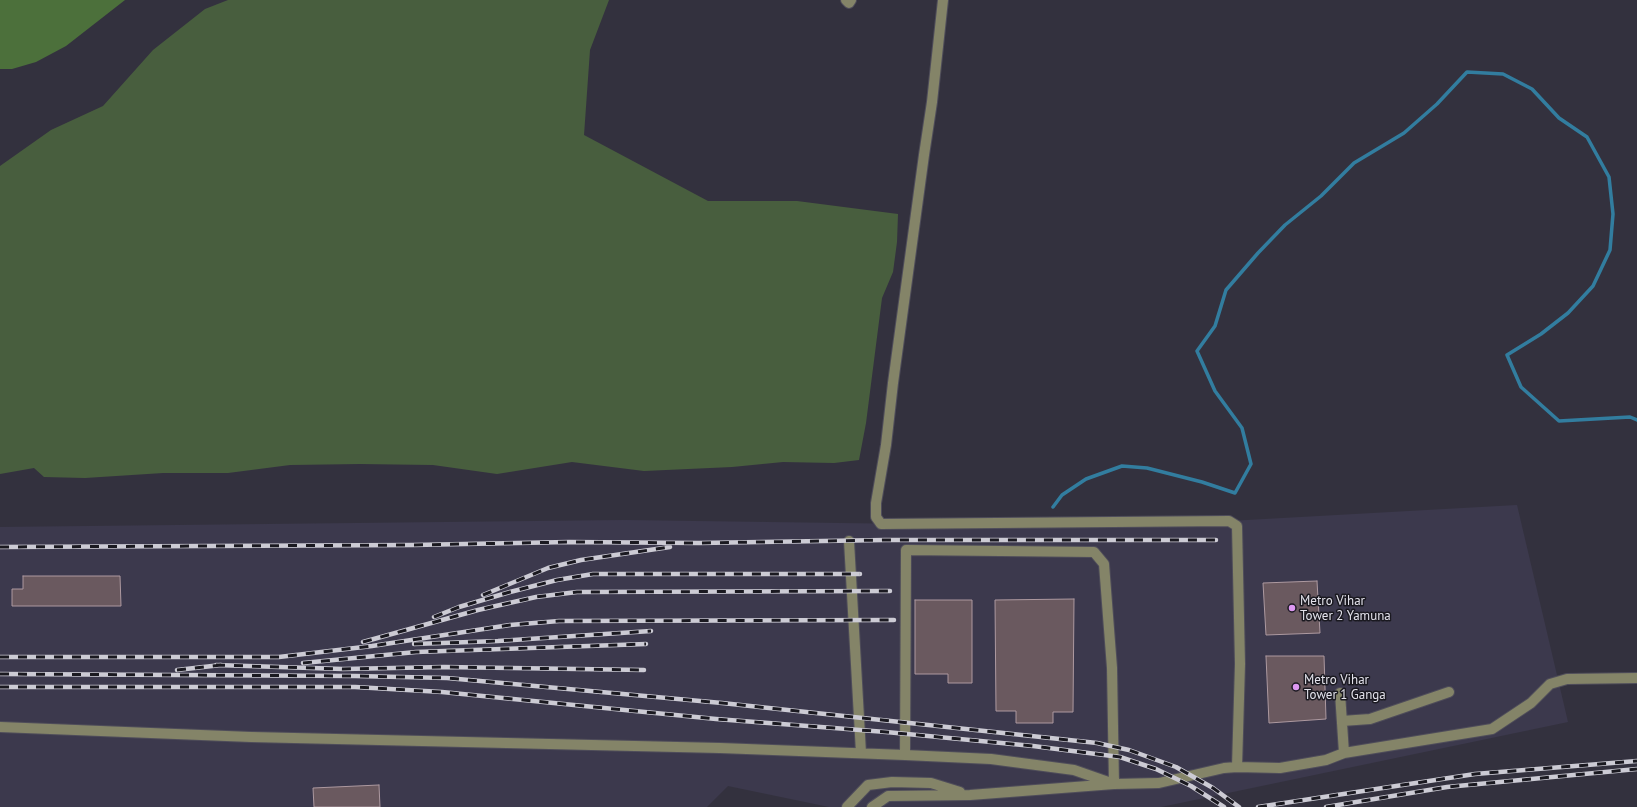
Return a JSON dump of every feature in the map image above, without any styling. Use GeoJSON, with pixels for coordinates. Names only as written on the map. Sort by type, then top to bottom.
{"type":"FeatureCollection","features":[{"type":"Feature","properties":{"kind":"street"},"geometry":{"type":"LineString","coordinates":[[846,0],[849,3],[852,0]]}},
{"type":"Feature","properties":{"kind":"street"},"geometry":{"type":"LineString","coordinates":[[943,0],[932,102],[894,375],[886,446],[876,503],[876,517],[881,524],[1229,521],[1237,526],[1240,664],[1237,767]]}},
{"type":"Feature","properties":{"kind":"street"},"geometry":{"type":"LineString","coordinates":[[849,541],[860,753]]}},
{"type":"Feature","properties":{"kind":"street"},"geometry":{"type":"LineString","coordinates":[[905,755],[906,550],[1094,552],[1104,564],[1112,668],[1114,784]]}},
{"type":"Feature","properties":{"kind":"street"},"geometry":{"type":"LineString","coordinates":[[872,807],[888,796],[970,795],[1114,784],[1159,783],[1224,768],[1280,768],[1326,760],[1344,752],[1492,729],[1532,703],[1550,684],[1567,679],[1637,678]]}},
{"type":"Feature","properties":{"kind":"street"},"geometry":{"type":"LineString","coordinates":[[1340,692],[1344,752]]}},
{"type":"Feature","properties":{"kind":"street"},"geometry":{"type":"LineString","coordinates":[[1342,721],[1370,719],[1449,692]]}},
{"type":"Feature","properties":{"kind":"street"},"geometry":{"type":"LineString","coordinates":[[0,728],[251,737],[860,753],[991,759],[1074,770],[1114,784]]}},
{"type":"Feature","properties":{"kind":"street"},"geometry":{"type":"LineString","coordinates":[[847,807],[868,785],[892,782],[931,783],[970,795]]}},
{"type":"Feature","properties":{"kind":"shaded area"},"geometry":{"type":"Polygon","coordinates":[[[1517,505],[1568,722],[1161,807],[829,807],[728,786],[707,807],[0,807],[0,527],[624,520],[1054,526],[1229,521],[1517,505]]]}},
{"type":"Feature","properties":{"kind":"green space"},"geometry":{"type":"Polygon","coordinates":[[[0,0],[125,0],[66,46],[36,62],[12,69],[0,69],[0,0]]]}},
{"type":"Feature","properties":{"kind":"green space"},"geometry":{"type":"Polygon","coordinates":[[[228,0],[609,0],[590,50],[584,135],[708,201],[797,201],[898,214],[897,242],[893,272],[882,298],[866,423],[859,460],[834,463],[783,462],[732,467],[644,471],[572,462],[497,474],[433,465],[360,464],[290,465],[228,473],[163,473],[85,478],[44,477],[34,468],[0,474],[0,166],[51,130],[103,106],[153,50],[205,9],[228,0]]]}},
{"type":"Feature","properties":{"kind":"building"},"geometry":{"type":"Polygon","coordinates":[[[23,576],[120,576],[121,606],[12,606],[12,589],[23,589],[23,576]]]}},
{"type":"Feature","properties":{"kind":"building","name":"Metro Vihar Tower 2 Yamuna"},"geometry":{"type":"Polygon","coordinates":[[[1317,581],[1320,633],[1266,635],[1263,583],[1317,581]]]}},
{"type":"Feature","properties":{"kind":"building"},"geometry":{"type":"Polygon","coordinates":[[[1074,599],[1073,712],[1053,712],[1053,723],[1016,723],[1016,711],[996,711],[995,600],[1074,599]]]}},
{"type":"Feature","properties":{"kind":"building"},"geometry":{"type":"Polygon","coordinates":[[[915,600],[972,600],[972,683],[948,683],[948,674],[915,674],[915,600]]]}},
{"type":"Feature","properties":{"kind":"building","name":"Metro Vihar Tower 1 Ganga"},"geometry":{"type":"Polygon","coordinates":[[[1266,656],[1324,656],[1326,719],[1269,723],[1266,656]]]}},
{"type":"Feature","properties":{"kind":"building"},"geometry":{"type":"Polygon","coordinates":[[[379,785],[380,807],[314,807],[313,788],[379,785]]]}},
{"type":"Feature","properties":{"kind":"waterway"},"geometry":{"type":"LineString","coordinates":[[1053,507],[1062,495],[1086,479],[1122,466],[1147,468],[1202,482],[1235,493],[1251,464],[1242,428],[1215,391],[1197,351],[1215,326],[1226,290],[1285,225],[1321,196],[1354,163],[1404,133],[1437,104],[1467,72],[1503,74],[1532,89],[1559,118],[1587,137],[1609,177],[1613,214],[1610,250],[1593,286],[1568,313],[1541,334],[1507,355],[1521,387],[1559,421],[1630,417],[1637,420]]}},
{"type":"Feature","properties":{"kind":"railway"},"geometry":{"type":"LineString","coordinates":[[0,547],[413,545],[569,542],[699,543],[885,540],[1216,540]]}},
{"type":"Feature","properties":{"kind":"railway"},"geometry":{"type":"LineString","coordinates":[[483,595],[548,568],[581,560],[670,547]]}},
{"type":"Feature","properties":{"kind":"railway"},"geometry":{"type":"LineString","coordinates":[[434,617],[459,607],[510,592],[557,580],[593,574],[860,574]]}},
{"type":"Feature","properties":{"kind":"railway"},"geometry":{"type":"LineString","coordinates":[[363,642],[478,610],[536,597],[577,592],[890,591]]}},
{"type":"Feature","properties":{"kind":"railway"},"geometry":{"type":"LineString","coordinates":[[0,657],[279,657],[372,646],[510,625],[559,621],[894,620]]}},
{"type":"Feature","properties":{"kind":"railway"},"geometry":{"type":"LineString","coordinates":[[414,644],[498,641],[651,631]]}},
{"type":"Feature","properties":{"kind":"railway"},"geometry":{"type":"LineString","coordinates":[[303,663],[416,652],[646,644]]}},
{"type":"Feature","properties":{"kind":"railway"},"geometry":{"type":"LineString","coordinates":[[216,665],[343,669],[444,667],[644,670]]}},
{"type":"Feature","properties":{"kind":"railway"},"geometry":{"type":"LineString","coordinates":[[177,670],[221,665]]}},
{"type":"Feature","properties":{"kind":"railway"},"geometry":{"type":"LineString","coordinates":[[0,674],[447,678],[722,703],[1097,743],[1129,750],[1176,767],[1213,788],[1239,807]]}},
{"type":"Feature","properties":{"kind":"railway"},"geometry":{"type":"LineString","coordinates":[[0,687],[355,687],[442,692],[716,719],[886,732],[1033,746],[1120,757],[1156,769],[1191,786],[1224,807]]}},
{"type":"Feature","properties":{"kind":"railway"},"geometry":{"type":"LineString","coordinates":[[1258,807],[1475,774],[1637,761]]}},
{"type":"Feature","properties":{"kind":"railway"},"geometry":{"type":"LineString","coordinates":[[1326,807],[1447,787],[1637,769]]}},
{"type":"Feature","properties":{"kind":"place","name":"Metro Vihar Tower 2 Yamuna"},"geometry":{"type":"Point","coordinates":[1292,608]}},
{"type":"Feature","properties":{"kind":"place","name":"Metro Vihar Tower 1 Ganga"},"geometry":{"type":"Point","coordinates":[1296,687]}}]}
